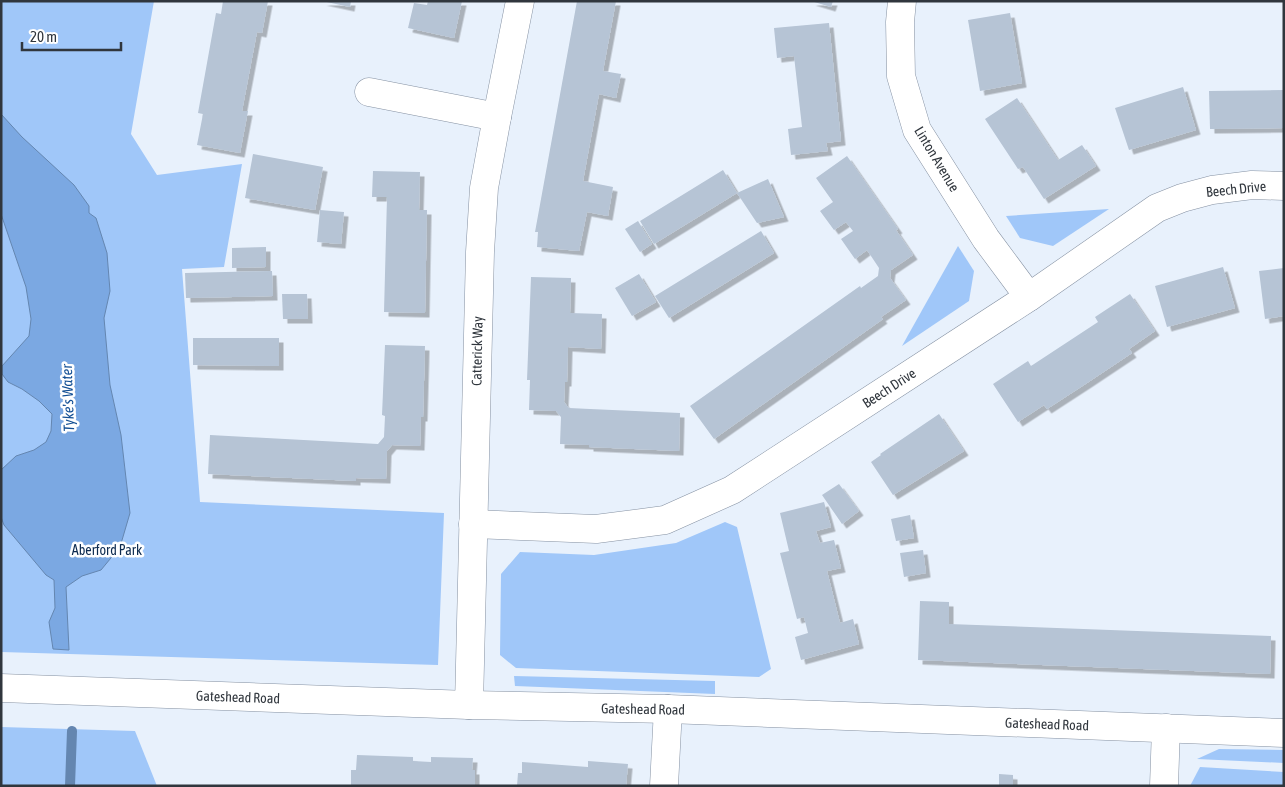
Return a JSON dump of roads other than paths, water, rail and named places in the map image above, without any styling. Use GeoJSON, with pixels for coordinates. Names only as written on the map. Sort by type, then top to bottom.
{"type":"FeatureCollection","features":[{"type":"Feature","properties":{"kind":"street","name":"Catterick Way"},"geometry":{"type":"LineString","coordinates":[[469,705],[480,252],[484,188],[520,1]]}},
{"type":"Feature","properties":{"kind":"street","name":"Linton Avenue"},"geometry":{"type":"LineString","coordinates":[[902,1],[900,22],[901,76],[917,130],[986,239],[1029,297]]}},
{"type":"Feature","properties":{"kind":"street"},"geometry":{"type":"LineString","coordinates":[[370,92],[497,117]]}},
{"type":"Feature","properties":{"kind":"street","name":"Beech Drive"},"geometry":{"type":"LineString","coordinates":[[473,524],[596,529],[665,520],[732,490],[1029,297],[1157,208],[1182,198],[1212,190],[1252,185],[1284,186]]}},
{"type":"Feature","properties":{"kind":"street","name":"Gateshead Road"},"geometry":{"type":"LineString","coordinates":[[1,688],[469,705],[668,709],[1284,733]]}},
{"type":"Feature","properties":{"kind":"street"},"geometry":{"type":"LineString","coordinates":[[664,786],[668,709]]}},
{"type":"Feature","properties":{"kind":"street"},"geometry":{"type":"LineString","coordinates":[[1164,786],[1166,728]]}},
{"type":"Feature","properties":{"kind":"water"},"geometry":{"type":"Polygon","coordinates":[[[1,114],[22,137],[74,185],[89,206],[89,213],[96,218],[107,253],[110,291],[104,318],[110,385],[121,435],[130,513],[120,547],[101,570],[82,576],[66,587],[69,650],[53,649],[49,622],[55,608],[54,580],[46,575],[4,525],[1,517],[1,470],[16,456],[34,450],[46,442],[51,431],[52,414],[39,401],[8,382],[2,374],[2,366],[29,336],[31,319],[26,287],[1,214],[1,114]]]}},
{"type":"Feature","properties":{"kind":"waterway","name":"Tyke's Water"},"geometry":{"type":"LineString","coordinates":[[70,786],[72,731]]}},
{"type":"Feature","properties":{"kind":"park label","name":"Aberford Park"},"geometry":{"type":"Point","coordinates":[107,550]}}]}
